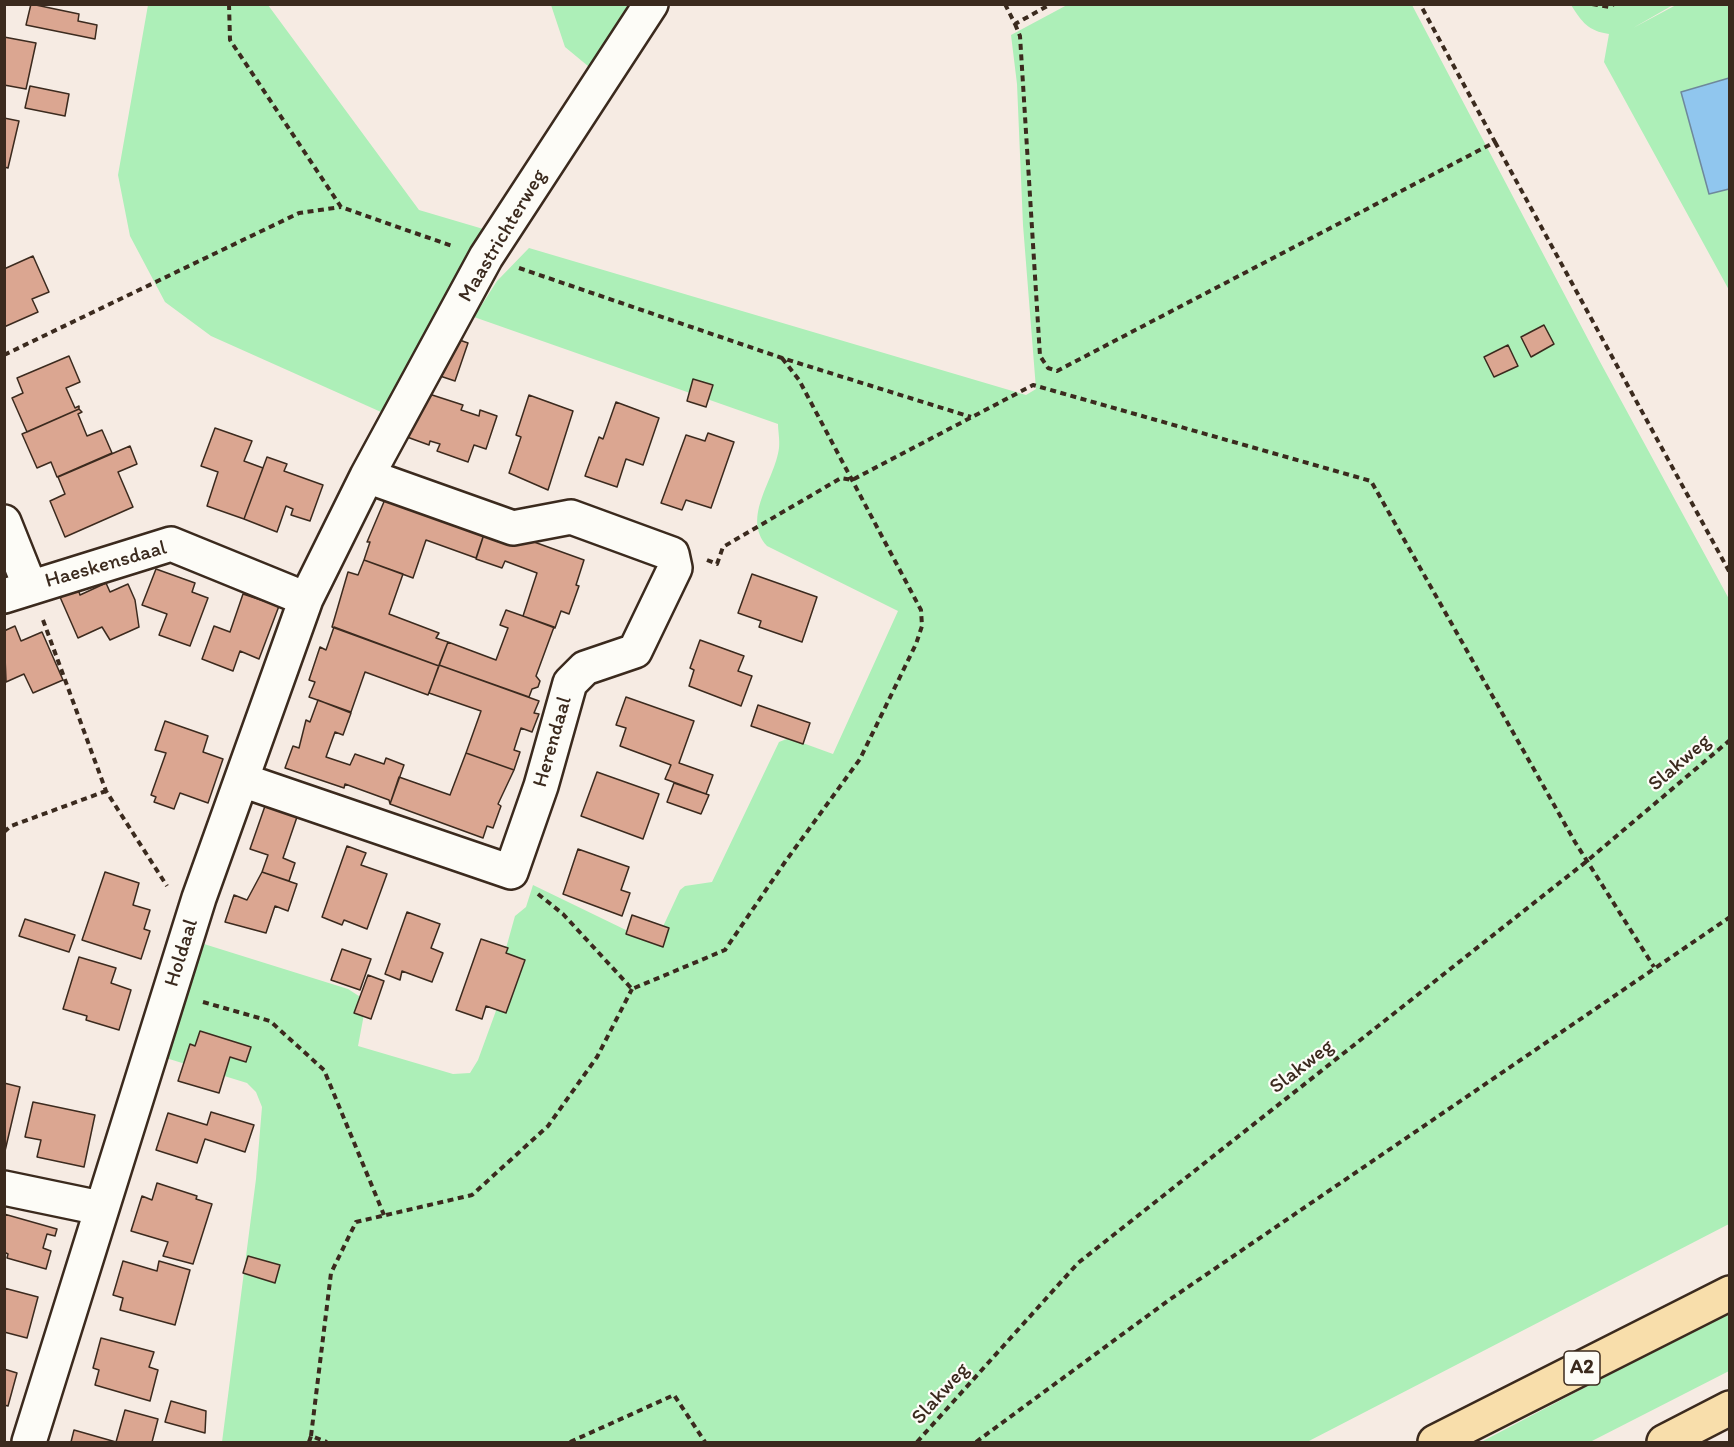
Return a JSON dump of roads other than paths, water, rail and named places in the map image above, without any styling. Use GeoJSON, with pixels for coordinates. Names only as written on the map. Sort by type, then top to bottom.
{"type":"FeatureCollection","features":[{"type":"Feature","properties":{"kind":"highway","name":"A2"},"geometry":{"type":"LineString","coordinates":[[1435,1443],[1730,1293]]}},
{"type":"Feature","properties":{"kind":"highway"},"geometry":{"type":"LineString","coordinates":[[1664,1443],[1730,1408]]}},
{"type":"Feature","properties":{"kind":"highway"},"geometry":{"type":"LineString","coordinates":[[1678,1443],[1730,1422]]}},
{"type":"Feature","properties":{"kind":"street","name":"Maastrichterweg"},"geometry":{"type":"LineString","coordinates":[[367,476],[486,257],[651,4]]}},
{"type":"Feature","properties":{"kind":"street","name":"Herendaal"},"geometry":{"type":"LineString","coordinates":[[242,780],[511,872],[541,786],[570,683],[585,668],[635,651],[675,568],[672,554],[571,517],[513,528],[367,476]]}},
{"type":"Feature","properties":{"kind":"street","name":"Holdaal"},"geometry":{"type":"LineString","coordinates":[[29,1443],[100,1208],[199,898],[306,599],[367,476]]}},
{"type":"Feature","properties":{"kind":"street"},"geometry":{"type":"LineString","coordinates":[[4,522],[17,592]]}},
{"type":"Feature","properties":{"kind":"street","name":"Haeskensdaal"},"geometry":{"type":"LineString","coordinates":[[17,592],[171,544],[306,599]]}},
{"type":"Feature","properties":{"kind":"street"},"geometry":{"type":"LineString","coordinates":[[4,1188],[100,1208]]}},
{"type":"Feature","properties":{"kind":"water"},"geometry":{"type":"Polygon","coordinates":[[[1729,78],[1729,189],[1709,194],[1681,92],[1729,78]]]}}]}
